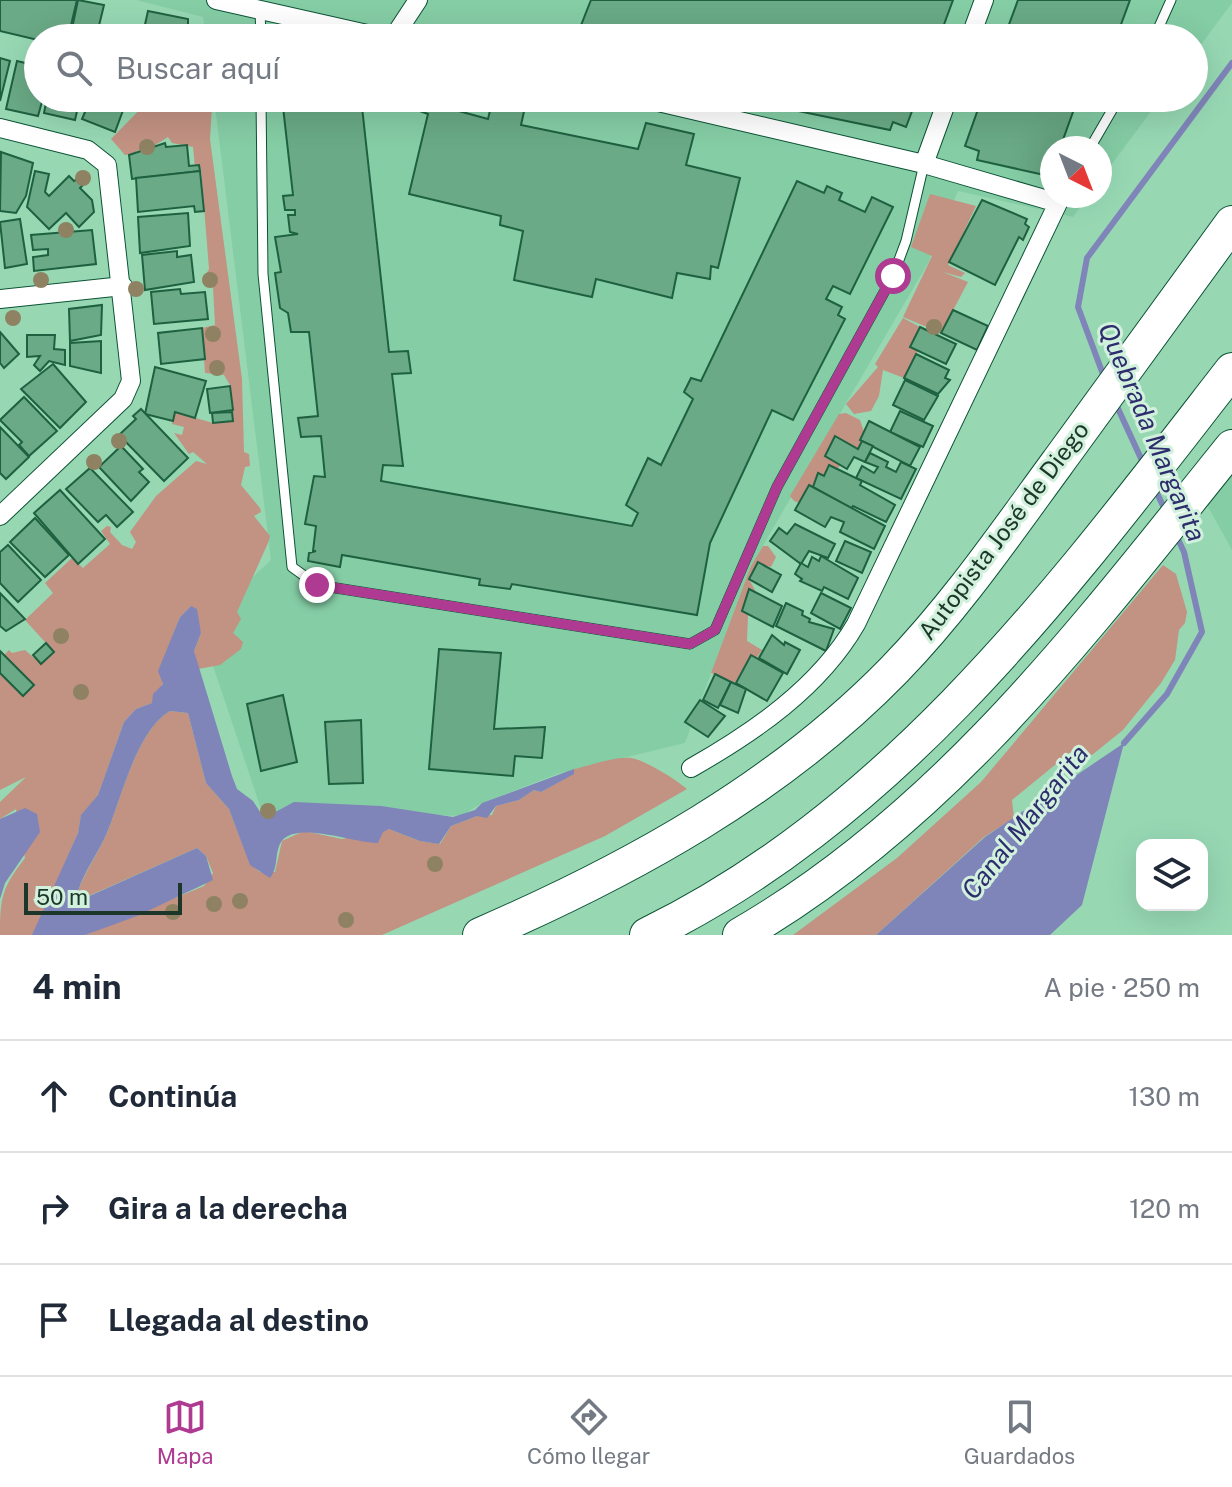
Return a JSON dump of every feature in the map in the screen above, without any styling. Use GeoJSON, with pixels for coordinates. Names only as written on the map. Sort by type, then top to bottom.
{"type":"FeatureCollection","features":[{"type":"Feature","properties":{"kind":"highway","name":"Autopista José de Diego"},"geometry":{"type":"LineString","coordinates":[[480,935],[593,883],[677,838],[745,793],[814,740],[891,672],[982,567],[1232,223]]}},
{"type":"Feature","properties":{"kind":"highway"},"geometry":{"type":"LineString","coordinates":[[647,935],[755,872],[875,781],[992,667],[1230,371]]}},
{"type":"Feature","properties":{"kind":"highway"},"geometry":{"type":"LineString","coordinates":[[740,935],[814,888],[912,810],[1015,712],[1226,455]]}},
{"type":"Feature","properties":{"kind":"street"},"geometry":{"type":"LineString","coordinates":[[216,0],[322,24]]}},
{"type":"Feature","properties":{"kind":"street"},"geometry":{"type":"LineString","coordinates":[[402,24],[418,0]]}},
{"type":"Feature","properties":{"kind":"street"},"geometry":{"type":"LineString","coordinates":[[975,24],[984,0]]}},
{"type":"Feature","properties":{"kind":"street"},"geometry":{"type":"LineString","coordinates":[[701,112],[1040,194]]}},
{"type":"Feature","properties":{"kind":"street"},"geometry":{"type":"LineString","coordinates":[[924,164],[943,112]]}},
{"type":"Feature","properties":{"kind":"street"},"geometry":{"type":"LineString","coordinates":[[0,128],[88,150],[107,165],[123,286],[131,381],[123,399],[0,516]]}},
{"type":"Feature","properties":{"kind":"street"},"geometry":{"type":"LineString","coordinates":[[691,768],[752,731],[837,658],[1056,208]]}},
{"type":"Feature","properties":{"kind":"street"},"geometry":{"type":"LineString","coordinates":[[0,299],[123,286]]}},
{"type":"Feature","properties":{"kind":"lane"},"geometry":{"type":"LineString","coordinates":[[1160,24],[1171,0]]}},
{"type":"Feature","properties":{"kind":"lane"},"geometry":{"type":"LineString","coordinates":[[260,10],[260,24]]}},
{"type":"Feature","properties":{"kind":"lane"},"geometry":{"type":"LineString","coordinates":[[261,112],[263,274],[292,567],[317,585],[690,644],[715,630],[777,487],[893,276],[906,241],[924,164]]}},
{"type":"Feature","properties":{"kind":"lane"},"geometry":{"type":"LineString","coordinates":[[1097,136],[1111,112]]}},
{"type":"Feature","properties":{"kind":"shaded area"},"geometry":{"type":"Polygon","coordinates":[[[136,0],[1232,0],[1208,35],[1208,24],[204,24],[203,17],[136,0]]]}},
{"type":"Feature","properties":{"kind":"shaded area"},"geometry":{"type":"Polygon","coordinates":[[[137,112],[212,112],[210,139],[242,379],[244,452],[249,454],[250,466],[245,467],[241,485],[260,508],[261,512],[254,516],[270,536],[237,612],[241,619],[233,633],[243,642],[241,649],[220,665],[198,669],[194,651],[201,633],[191,606],[180,617],[159,671],[163,683],[152,703],[136,709],[124,722],[98,795],[81,816],[78,833],[36,929],[32,935],[0,935],[4,894],[11,877],[25,858],[16,809],[0,819],[0,802],[26,777],[0,790],[0,673],[23,696],[34,686],[4,655],[9,650],[12,653],[25,650],[41,664],[54,652],[25,620],[53,593],[45,583],[72,558],[83,568],[110,544],[101,531],[107,526],[111,527],[110,532],[122,545],[132,549],[136,542],[130,532],[156,496],[196,461],[207,464],[193,452],[189,454],[174,433],[182,435],[184,427],[172,424],[175,412],[213,423],[233,420],[230,385],[224,375],[205,373],[202,328],[215,325],[213,287],[202,282],[209,269],[201,169],[195,168],[193,147],[172,143],[168,137],[149,149],[125,155],[111,139],[137,112]]]}},
{"type":"Feature","properties":{"kind":"shaded area"},"geometry":{"type":"Polygon","coordinates":[[[216,112],[1151,112],[1112,164],[1112,136],[1040,136],[1040,208],[1079,208],[1073,217],[958,191],[928,263],[751,566],[685,743],[557,774],[482,803],[461,816],[282,808],[272,817],[264,818],[200,627],[271,560],[216,112]]]}},
{"type":"Feature","properties":{"kind":"shaded area"},"geometry":{"type":"Polygon","coordinates":[[[930,194],[976,206],[948,265],[965,273],[961,277],[943,272],[968,282],[941,333],[903,317],[932,256],[911,247],[930,194]]]}},
{"type":"Feature","properties":{"kind":"shaded area"},"geometry":{"type":"Polygon","coordinates":[[[903,318],[920,327],[910,347],[918,351],[904,378],[883,370],[879,396],[871,411],[854,414],[846,404],[878,367],[875,364],[903,318]]]}},
{"type":"Feature","properties":{"kind":"shaded area"},"geometry":{"type":"Polygon","coordinates":[[[846,413],[860,420],[864,432],[858,449],[835,436],[825,456],[840,465],[838,469],[829,465],[824,476],[818,474],[813,487],[808,486],[799,503],[794,501],[790,496],[839,414],[846,413]]]}},
{"type":"Feature","properties":{"kind":"shaded area"},"geometry":{"type":"Polygon","coordinates":[[[1232,457],[1232,550],[1198,489],[1232,457]]]}},
{"type":"Feature","properties":{"kind":"shaded area"},"geometry":{"type":"Polygon","coordinates":[[[763,546],[768,546],[776,557],[771,567],[758,563],[749,579],[756,592],[749,590],[747,641],[762,650],[756,659],[751,656],[736,683],[711,673],[751,566],[763,546]]]}},
{"type":"Feature","properties":{"kind":"shaded area"},"geometry":{"type":"Polygon","coordinates":[[[1163,565],[1176,574],[1187,612],[1185,623],[1179,630],[1175,660],[1161,683],[1123,730],[1092,755],[1077,757],[1072,751],[1012,800],[1014,818],[984,837],[876,935],[793,935],[897,858],[981,782],[1163,565]]]}},
{"type":"Feature","properties":{"kind":"shaded area"},"geometry":{"type":"Polygon","coordinates":[[[170,711],[188,713],[206,783],[229,809],[250,864],[260,872],[275,872],[282,841],[304,831],[342,839],[389,829],[420,841],[440,844],[451,826],[477,816],[492,815],[496,806],[519,800],[534,790],[541,792],[573,774],[574,769],[610,760],[637,759],[660,770],[687,789],[605,836],[382,935],[85,935],[204,886],[213,873],[206,856],[197,848],[84,898],[78,891],[105,838],[140,748],[158,720],[170,711]]]}},
{"type":"Feature","properties":{"kind":"water"},"geometry":{"type":"Polygon","coordinates":[[[191,606],[197,609],[201,633],[194,651],[232,776],[237,789],[253,801],[264,818],[294,802],[381,806],[453,817],[574,769],[574,774],[541,792],[534,790],[519,800],[496,806],[487,818],[477,816],[451,826],[439,844],[420,841],[389,829],[383,832],[378,843],[326,834],[299,833],[288,836],[281,842],[270,878],[250,865],[229,809],[206,783],[188,713],[170,711],[158,720],[140,748],[105,838],[78,891],[85,898],[197,848],[206,856],[213,880],[137,916],[85,935],[32,935],[78,833],[81,815],[98,795],[124,722],[136,709],[152,703],[153,694],[163,684],[158,671],[180,617],[191,606]]]}},
{"type":"Feature","properties":{"kind":"water","name":"Canal Margarita"},"geometry":{"type":"Polygon","coordinates":[[[1124,743],[1082,905],[1050,935],[876,935],[985,837],[1124,743]]]}},
{"type":"Feature","properties":{"kind":"water"},"geometry":{"type":"Polygon","coordinates":[[[25,808],[37,814],[40,832],[5,883],[0,899],[0,819],[25,808]]]}},
{"type":"Feature","properties":{"kind":"building"},"geometry":{"type":"Polygon","coordinates":[[[0,0],[77,0],[71,24],[24,24],[24,37],[0,31],[0,0]]]}},
{"type":"Feature","properties":{"kind":"building"},"geometry":{"type":"Polygon","coordinates":[[[78,0],[104,5],[99,24],[73,24],[78,0]]]}},
{"type":"Feature","properties":{"kind":"building"},"geometry":{"type":"Polygon","coordinates":[[[591,0],[953,0],[944,24],[582,24],[591,0]]]}},
{"type":"Feature","properties":{"kind":"building"},"geometry":{"type":"Polygon","coordinates":[[[1018,0],[1130,0],[1121,24],[1009,24],[1018,0]]]}},
{"type":"Feature","properties":{"kind":"building"},"geometry":{"type":"Polygon","coordinates":[[[148,11],[188,19],[188,24],[145,24],[148,11]]]}},
{"type":"Feature","properties":{"kind":"building"},"geometry":{"type":"Polygon","coordinates":[[[0,58],[10,61],[0,101],[0,58]]]}},
{"type":"Feature","properties":{"kind":"building"},"geometry":{"type":"Polygon","coordinates":[[[17,61],[24,63],[24,112],[39,112],[38,116],[6,109],[17,61]]]}},
{"type":"Feature","properties":{"kind":"building"},"geometry":{"type":"Polygon","coordinates":[[[44,112],[77,112],[75,120],[44,112]]]}},
{"type":"Feature","properties":{"kind":"building"},"geometry":{"type":"Polygon","coordinates":[[[85,112],[122,112],[115,132],[82,119],[85,112]]]}},
{"type":"Feature","properties":{"kind":"building"},"geometry":{"type":"Polygon","coordinates":[[[284,112],[363,112],[389,352],[408,351],[411,373],[392,374],[403,466],[383,465],[381,481],[632,526],[638,513],[626,505],[648,458],[661,465],[693,399],[684,392],[691,378],[701,381],[797,181],[824,193],[827,186],[842,193],[839,200],[865,212],[872,197],[893,207],[850,294],[833,286],[826,299],[842,307],[838,315],[845,319],[793,420],[772,410],[710,543],[697,615],[512,584],[510,589],[479,585],[480,579],[342,555],[340,567],[308,561],[309,553],[316,551],[313,551],[316,526],[305,524],[314,476],[325,477],[321,436],[301,437],[298,418],[318,416],[309,332],[291,332],[288,313],[280,308],[275,273],[281,272],[275,237],[298,234],[290,232],[288,215],[295,215],[295,210],[285,210],[283,196],[293,195],[284,112]]]}},
{"type":"Feature","properties":{"kind":"building"},"geometry":{"type":"Polygon","coordinates":[[[423,112],[462,112],[488,119],[490,112],[524,112],[521,125],[638,149],[646,123],[694,134],[686,165],[740,178],[718,268],[711,266],[710,279],[677,273],[672,298],[596,279],[592,297],[514,280],[523,231],[500,225],[501,216],[409,194],[428,114],[423,112]]]}},
{"type":"Feature","properties":{"kind":"building"},"geometry":{"type":"Polygon","coordinates":[[[803,112],[912,112],[906,127],[893,122],[890,130],[803,112]]]}},
{"type":"Feature","properties":{"kind":"building"},"geometry":{"type":"Polygon","coordinates":[[[977,112],[1073,112],[1064,136],[1040,136],[1040,174],[977,160],[979,151],[965,146],[977,112]]]}},
{"type":"Feature","properties":{"kind":"building"},"geometry":{"type":"Polygon","coordinates":[[[165,143],[166,147],[187,145],[189,166],[199,165],[200,171],[132,179],[129,155],[165,143]]]}},
{"type":"Feature","properties":{"kind":"building"},"geometry":{"type":"Polygon","coordinates":[[[1,152],[33,163],[26,196],[16,213],[0,211],[1,152]]]}},
{"type":"Feature","properties":{"kind":"building"},"geometry":{"type":"Polygon","coordinates":[[[35,171],[49,174],[45,192],[49,196],[69,176],[74,181],[78,179],[83,185],[80,188],[92,200],[94,212],[79,227],[66,213],[49,229],[27,207],[35,171]]]}},
{"type":"Feature","properties":{"kind":"building"},"geometry":{"type":"Polygon","coordinates":[[[200,171],[204,211],[195,212],[194,206],[138,212],[136,178],[200,171]]]}},
{"type":"Feature","properties":{"kind":"building"},"geometry":{"type":"Polygon","coordinates":[[[982,200],[1027,219],[1025,224],[1029,227],[1023,240],[1019,237],[995,285],[949,262],[982,200]]]}},
{"type":"Feature","properties":{"kind":"building"},"geometry":{"type":"Polygon","coordinates":[[[188,213],[190,246],[140,253],[138,217],[188,213]]]}},
{"type":"Feature","properties":{"kind":"building"},"geometry":{"type":"Polygon","coordinates":[[[20,219],[27,264],[5,268],[0,222],[20,219]]]}},
{"type":"Feature","properties":{"kind":"building"},"geometry":{"type":"Polygon","coordinates":[[[92,230],[96,264],[34,271],[33,257],[48,255],[48,249],[33,250],[31,235],[92,230]]]}},
{"type":"Feature","properties":{"kind":"building"},"geometry":{"type":"Polygon","coordinates":[[[177,251],[177,257],[191,255],[194,282],[145,290],[142,255],[177,251]]]}},
{"type":"Feature","properties":{"kind":"building"},"geometry":{"type":"Polygon","coordinates":[[[180,289],[181,294],[205,292],[208,319],[154,324],[151,292],[180,289]]]}},
{"type":"Feature","properties":{"kind":"building"},"geometry":{"type":"Polygon","coordinates":[[[102,305],[101,335],[70,341],[69,309],[102,305]]]}},
{"type":"Feature","properties":{"kind":"building"},"geometry":{"type":"Polygon","coordinates":[[[953,310],[988,326],[977,350],[941,333],[953,310]]]}},
{"type":"Feature","properties":{"kind":"building"},"geometry":{"type":"Polygon","coordinates":[[[920,327],[956,344],[946,364],[910,347],[920,327]]]}},
{"type":"Feature","properties":{"kind":"building"},"geometry":{"type":"Polygon","coordinates":[[[202,328],[205,359],[161,364],[158,333],[202,328]]]}},
{"type":"Feature","properties":{"kind":"building"},"geometry":{"type":"Polygon","coordinates":[[[0,332],[19,354],[4,368],[0,363],[0,332]]]}},
{"type":"Feature","properties":{"kind":"building"},"geometry":{"type":"Polygon","coordinates":[[[27,335],[55,335],[54,349],[65,350],[65,365],[49,361],[40,371],[34,365],[40,356],[27,357],[27,335]]]}},
{"type":"Feature","properties":{"kind":"building"},"geometry":{"type":"Polygon","coordinates":[[[101,341],[101,373],[70,366],[70,343],[101,341]]]}},
{"type":"Feature","properties":{"kind":"building"},"geometry":{"type":"Polygon","coordinates":[[[916,354],[949,370],[945,378],[950,380],[938,394],[904,378],[916,354]]]}},
{"type":"Feature","properties":{"kind":"building"},"geometry":{"type":"Polygon","coordinates":[[[53,364],[86,402],[60,428],[21,389],[53,364]]]}},
{"type":"Feature","properties":{"kind":"building"},"geometry":{"type":"Polygon","coordinates":[[[155,367],[206,381],[195,418],[175,412],[173,421],[145,414],[155,367]]]}},
{"type":"Feature","properties":{"kind":"building"},"geometry":{"type":"Polygon","coordinates":[[[905,380],[938,396],[924,420],[893,405],[905,380]]]}},
{"type":"Feature","properties":{"kind":"building"},"geometry":{"type":"Polygon","coordinates":[[[230,386],[233,410],[210,413],[207,389],[230,386]]]}},
{"type":"Feature","properties":{"kind":"building"},"geometry":{"type":"Polygon","coordinates":[[[24,397],[57,431],[29,456],[19,445],[22,442],[0,420],[24,397]]]}},
{"type":"Feature","properties":{"kind":"building"},"geometry":{"type":"Polygon","coordinates":[[[141,409],[188,458],[164,481],[119,435],[136,419],[133,416],[141,409]]]}},
{"type":"Feature","properties":{"kind":"building"},"geometry":{"type":"Polygon","coordinates":[[[900,411],[933,426],[923,447],[890,432],[900,411]]]}},
{"type":"Feature","properties":{"kind":"building"},"geometry":{"type":"Polygon","coordinates":[[[232,412],[233,421],[213,423],[212,413],[232,412]]]}},
{"type":"Feature","properties":{"kind":"building"},"geometry":{"type":"Polygon","coordinates":[[[869,421],[920,447],[910,466],[860,440],[869,421]]]}},
{"type":"Feature","properties":{"kind":"building"},"geometry":{"type":"Polygon","coordinates":[[[0,427],[29,457],[6,479],[0,473],[0,427]]]}},
{"type":"Feature","properties":{"kind":"building"},"geometry":{"type":"Polygon","coordinates":[[[835,436],[858,449],[862,441],[873,446],[865,462],[854,457],[847,469],[825,456],[835,436]]]}},
{"type":"Feature","properties":{"kind":"building"},"geometry":{"type":"Polygon","coordinates":[[[121,446],[143,469],[139,472],[149,482],[131,501],[99,467],[121,446]]]}},
{"type":"Feature","properties":{"kind":"building"},"geometry":{"type":"Polygon","coordinates":[[[870,453],[888,462],[886,467],[896,472],[901,462],[916,469],[901,499],[856,478],[862,466],[874,473],[878,467],[865,462],[870,453]]]}},
{"type":"Feature","properties":{"kind":"building"},"geometry":{"type":"Polygon","coordinates":[[[829,465],[862,481],[860,485],[895,505],[886,522],[853,506],[851,509],[813,487],[818,473],[824,476],[829,465]]]}},
{"type":"Feature","properties":{"kind":"building"},"geometry":{"type":"Polygon","coordinates":[[[90,468],[133,512],[117,527],[106,515],[98,522],[66,489],[90,468]]]}},
{"type":"Feature","properties":{"kind":"building"},"geometry":{"type":"Polygon","coordinates":[[[809,485],[885,526],[874,549],[840,532],[844,522],[831,517],[825,527],[795,510],[809,485]]]}},
{"type":"Feature","properties":{"kind":"building"},"geometry":{"type":"Polygon","coordinates":[[[60,490],[105,539],[78,564],[34,513],[60,490]]]}},
{"type":"Feature","properties":{"kind":"building"},"geometry":{"type":"Polygon","coordinates":[[[35,518],[69,555],[45,577],[10,542],[35,518]]]}},
{"type":"Feature","properties":{"kind":"building"},"geometry":{"type":"Polygon","coordinates":[[[795,524],[835,544],[828,558],[809,551],[801,564],[770,541],[779,528],[787,534],[795,524]]]}},
{"type":"Feature","properties":{"kind":"building"},"geometry":{"type":"Polygon","coordinates":[[[845,541],[871,552],[862,573],[836,561],[845,541]]]}},
{"type":"Feature","properties":{"kind":"building"},"geometry":{"type":"Polygon","coordinates":[[[8,545],[41,580],[18,602],[0,583],[0,552],[8,545]]]}},
{"type":"Feature","properties":{"kind":"building"},"geometry":{"type":"Polygon","coordinates":[[[821,556],[858,578],[848,599],[824,587],[822,591],[800,581],[802,579],[795,574],[801,563],[808,567],[812,557],[819,561],[821,556]]]}},
{"type":"Feature","properties":{"kind":"building"},"geometry":{"type":"Polygon","coordinates":[[[758,562],[781,575],[772,592],[749,579],[758,562]]]}},
{"type":"Feature","properties":{"kind":"building"},"geometry":{"type":"Polygon","coordinates":[[[749,589],[782,606],[773,627],[742,611],[749,589]]]}},
{"type":"Feature","properties":{"kind":"building"},"geometry":{"type":"Polygon","coordinates":[[[0,593],[25,619],[6,631],[0,626],[0,593]]]}},
{"type":"Feature","properties":{"kind":"building"},"geometry":{"type":"Polygon","coordinates":[[[821,593],[851,608],[840,629],[811,613],[821,593]]]}},
{"type":"Feature","properties":{"kind":"building"},"geometry":{"type":"Polygon","coordinates":[[[786,603],[803,611],[802,615],[810,619],[809,622],[834,629],[826,651],[776,626],[786,603]]]}},
{"type":"Feature","properties":{"kind":"building"},"geometry":{"type":"Polygon","coordinates":[[[772,635],[784,645],[785,642],[800,650],[787,674],[759,658],[772,635]]]}},
{"type":"Feature","properties":{"kind":"building"},"geometry":{"type":"Polygon","coordinates":[[[46,643],[54,652],[41,664],[33,655],[46,643]]]}},
{"type":"Feature","properties":{"kind":"building"},"geometry":{"type":"Polygon","coordinates":[[[439,649],[501,653],[494,729],[545,727],[542,758],[515,756],[513,776],[429,769],[439,649]]]}},
{"type":"Feature","properties":{"kind":"building"},"geometry":{"type":"Polygon","coordinates":[[[0,651],[34,685],[23,696],[0,673],[0,651]]]}},
{"type":"Feature","properties":{"kind":"building"},"geometry":{"type":"Polygon","coordinates":[[[751,655],[783,673],[767,701],[736,683],[751,655]]]}},
{"type":"Feature","properties":{"kind":"building"},"geometry":{"type":"Polygon","coordinates":[[[715,674],[731,682],[718,708],[703,700],[715,674]]]}},
{"type":"Feature","properties":{"kind":"building"},"geometry":{"type":"Polygon","coordinates":[[[731,682],[746,689],[738,713],[720,705],[731,682]]]}},
{"type":"Feature","properties":{"kind":"building"},"geometry":{"type":"Polygon","coordinates":[[[283,695],[297,762],[261,771],[247,704],[283,695]]]}},
{"type":"Feature","properties":{"kind":"building"},"geometry":{"type":"Polygon","coordinates":[[[700,700],[725,716],[708,737],[685,722],[700,700]]]}},
{"type":"Feature","properties":{"kind":"building"},"geometry":{"type":"Polygon","coordinates":[[[361,720],[363,783],[329,784],[325,722],[361,720]]]}},
{"type":"Feature","properties":{"kind":"waterway","name":"Quebrada Margarita"},"geometry":{"type":"LineString","coordinates":[[1208,95],[1232,63]]}},
{"type":"Feature","properties":{"kind":"waterway","name":"Quebrada Margarita"},"geometry":{"type":"LineString","coordinates":[[1104,377],[1078,307],[1087,258],[1196,112]]}},
{"type":"Feature","properties":{"kind":"waterway","name":"Quebrada Margarita"},"geometry":{"type":"LineString","coordinates":[[1115,402],[1144,465]]}},
{"type":"Feature","properties":{"kind":"waterway","name":"Quebrada Margarita"},"geometry":{"type":"LineString","coordinates":[[1155,489],[1166,512]]}},
{"type":"Feature","properties":{"kind":"waterway","name":"Quebrada Margarita"},"geometry":{"type":"LineString","coordinates":[[1124,743],[1167,694],[1202,632],[1184,552],[1175,533]]}},
{"type":"Feature","properties":{"kind":"route"},"geometry":{"type":"LineString","coordinates":[[317,585],[690,644],[715,630],[777,487],[893,276]]}}]}
